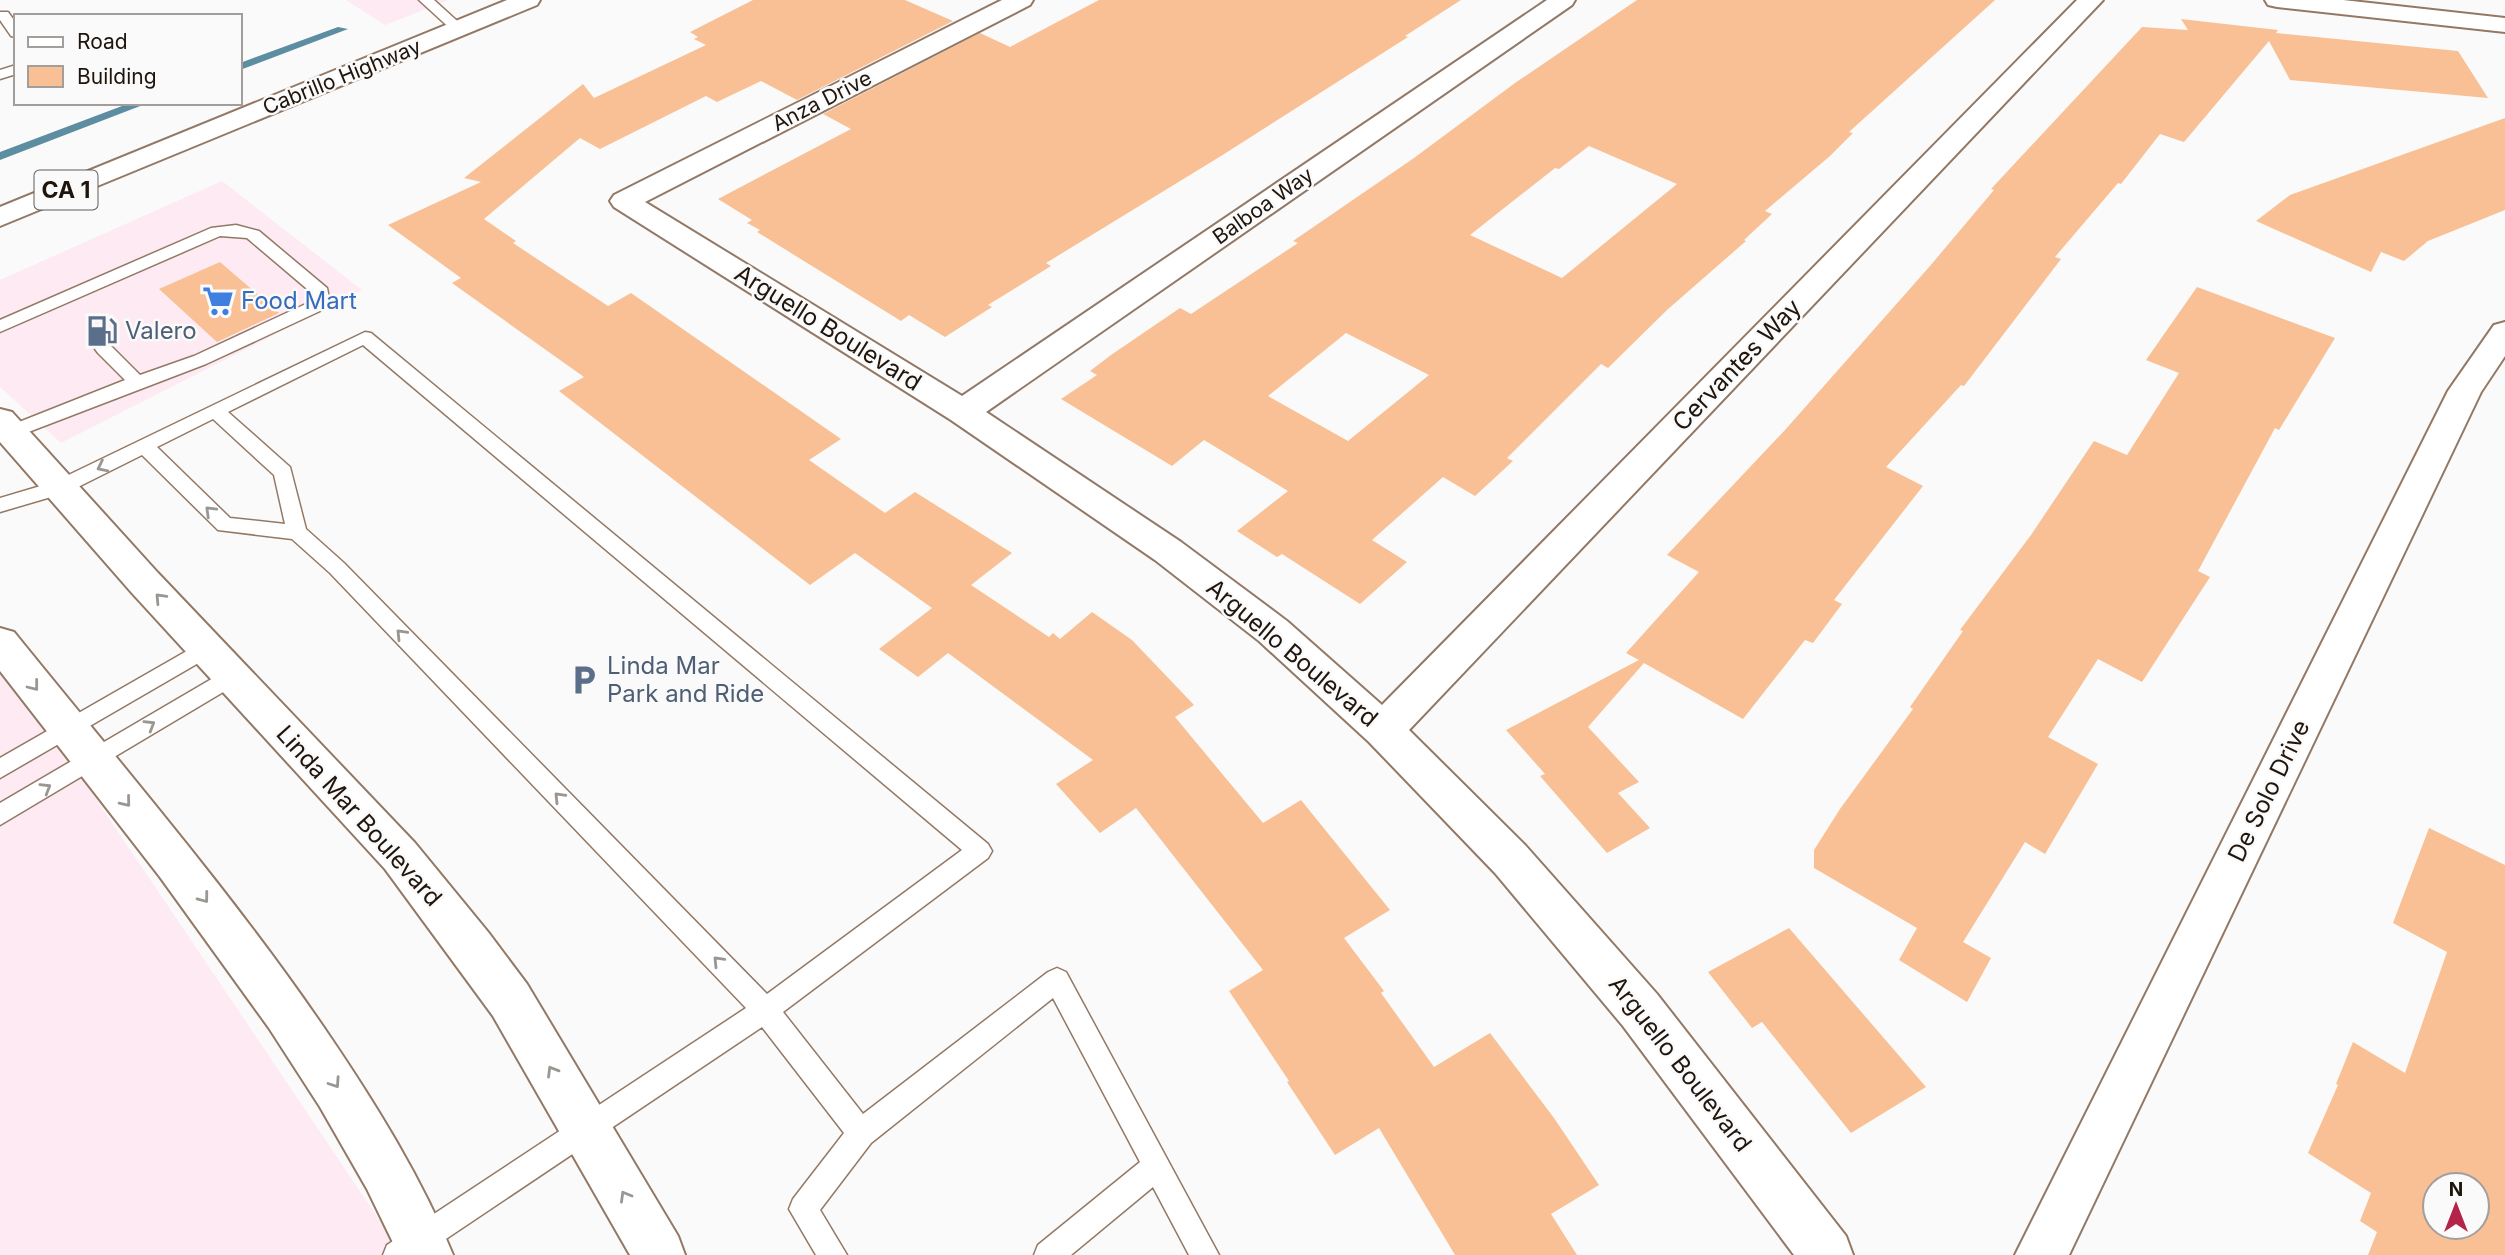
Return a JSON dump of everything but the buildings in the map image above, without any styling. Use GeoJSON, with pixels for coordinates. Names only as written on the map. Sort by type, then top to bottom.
{"type":"FeatureCollection","features":[{"type":"Feature","properties":{"kind":"main road","name":"Cabrillo Highway"},"geometry":{"type":"LineString","coordinates":[[0,217],[528,0]]}},
{"type":"Feature","properties":{"kind":"main road","name":"Anza Drive"},"geometry":{"type":"LineString","coordinates":[[624,201],[1021,0]]}},
{"type":"Feature","properties":{"kind":"main road","name":"Balboa Way"},"geometry":{"type":"LineString","coordinates":[[963,412],[1563,0]]}},
{"type":"Feature","properties":{"kind":"main road","name":"Cervantes Way"},"geometry":{"type":"LineString","coordinates":[[1383,730],[2091,0]]}},
{"type":"Feature","properties":{"kind":"main road"},"geometry":{"type":"LineString","coordinates":[[2277,0],[2505,25]]}},
{"type":"Feature","properties":{"kind":"main road","name":"Arguello Boulevard"},"geometry":{"type":"LineString","coordinates":[[624,201],[963,412],[1168,551],[1273,631],[1383,730],[1510,859],[1640,1010],[1827,1255]]}},
{"type":"Feature","properties":{"kind":"main road","name":"De Solo Drive"},"geometry":{"type":"LineString","coordinates":[[2041,1255],[2465,391],[2505,332]]}},
{"type":"Feature","properties":{"kind":"main road","name":"Linda Mar Boulevard"},"geometry":{"type":"LineString","coordinates":[[6,426],[219,662],[400,856],[435,899],[510,1000],[659,1255]]}},
{"type":"Feature","properties":{"kind":"main road"},"geometry":{"type":"LineString","coordinates":[[0,643],[194,885],[270,988],[347,1102],[415,1250]]}},
{"type":"Feature","properties":{"kind":"lane"},"geometry":{"type":"LineString","coordinates":[[426,0],[459,29]]}},
{"type":"Feature","properties":{"kind":"lane"},"geometry":{"type":"LineString","coordinates":[[3,15],[14,30]]}},
{"type":"Feature","properties":{"kind":"lane"},"geometry":{"type":"LineString","coordinates":[[0,327],[217,231],[236,230],[253,234],[321,292],[321,298],[314,307],[200,360],[6,426]]}},
{"type":"Feature","properties":{"kind":"lane"},"geometry":{"type":"LineString","coordinates":[[51,304],[69,318]]}},
{"type":"Feature","properties":{"kind":"lane"},"geometry":{"type":"LineString","coordinates":[[0,505],[61,487],[365,337],[980,851],[765,1010],[587,1129],[415,1250]]}},
{"type":"Feature","properties":{"kind":"lane"},"geometry":{"type":"LineString","coordinates":[[104,349],[137,382]]}},
{"type":"Feature","properties":{"kind":"lane"},"geometry":{"type":"LineString","coordinates":[[215,411],[283,471],[297,533]]}},
{"type":"Feature","properties":{"kind":"lane"},"geometry":{"type":"LineString","coordinates":[[144,446],[225,525],[297,533],[337,568],[765,1010],[861,1133]]}},
{"type":"Feature","properties":{"kind":"lane"},"geometry":{"type":"LineString","coordinates":[[0,769],[80,745],[219,662]]}},
{"type":"Feature","properties":{"kind":"lane"},"geometry":{"type":"LineString","coordinates":[[0,815],[80,745],[219,662]]}},
{"type":"Feature","properties":{"kind":"lane"},"geometry":{"type":"LineString","coordinates":[[833,1255],[803,1209],[861,1133],[1057,980],[1205,1255]]}},
{"type":"Feature","properties":{"kind":"lane"},"geometry":{"type":"LineString","coordinates":[[1048,1255],[1157,1166]]}},
{"type":"Feature","properties":{"kind":"shaded area"},"geometry":{"type":"Polygon","coordinates":[[[346,0],[449,0],[385,25],[346,0]]]}},
{"type":"Feature","properties":{"kind":"shaded area"},"geometry":{"type":"Polygon","coordinates":[[[222,181],[362,290],[61,443],[0,387],[0,280],[222,181]]]}},
{"type":"Feature","properties":{"kind":"shaded area"},"geometry":{"type":"Polygon","coordinates":[[[0,672],[67,756],[386,1230],[398,1255],[0,1255],[0,672]]]}},
{"type":"Feature","properties":{"kind":"waterway"},"geometry":{"type":"LineString","coordinates":[[242,66],[342,29]]}},
{"type":"Feature","properties":{"kind":"waterway"},"geometry":{"type":"LineString","coordinates":[[0,156],[137,105]]}},
{"type":"Feature","properties":{"kind":"place","name":"Food Mart"},"geometry":{"type":"Point","coordinates":[218,301]}},
{"type":"Feature","properties":{"kind":"place","name":"Valero"},"geometry":{"type":"Point","coordinates":[102,331]}},
{"type":"Feature","properties":{"kind":"place","name":"Linda Mar Park and Ride"},"geometry":{"type":"Point","coordinates":[584,680]}}]}
